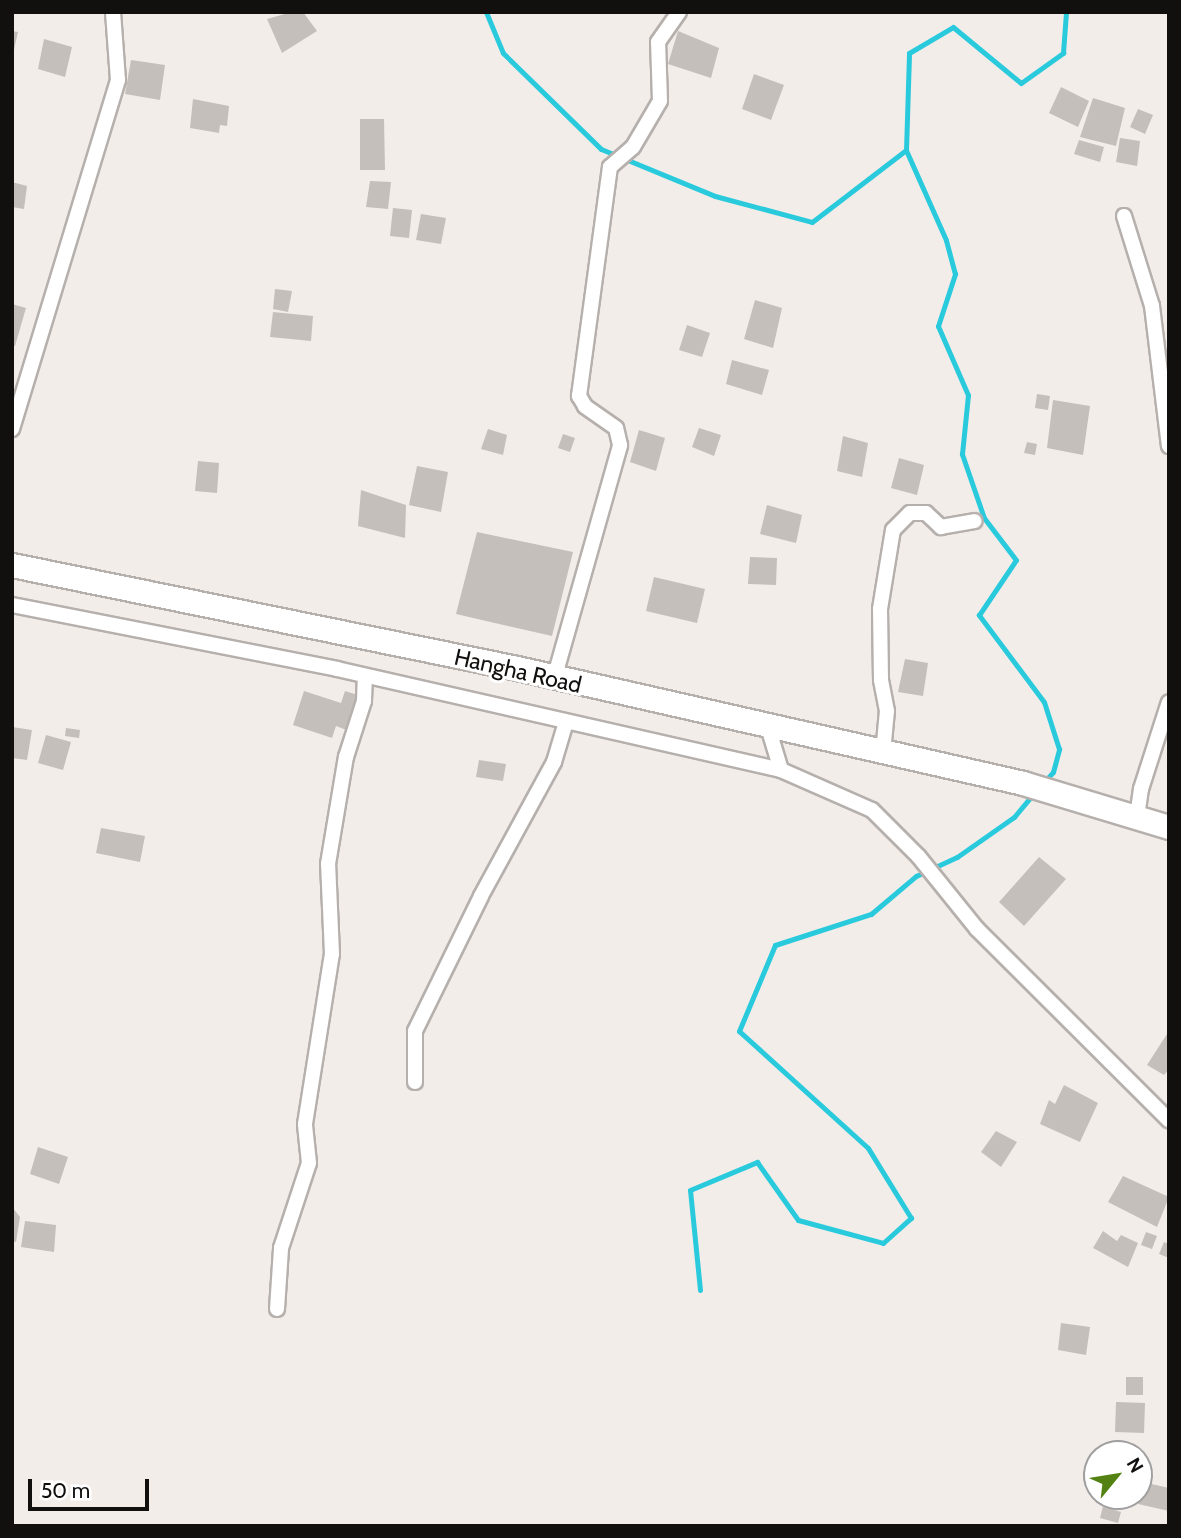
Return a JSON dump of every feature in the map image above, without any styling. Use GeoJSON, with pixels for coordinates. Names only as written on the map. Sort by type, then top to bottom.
{"type":"FeatureCollection","features":[{"type":"Feature","properties":{"kind":"highway","name":"Hangha Road"},"geometry":{"type":"LineString","coordinates":[[12,565],[554,679],[1059,791],[1169,827]]}},
{"type":"Feature","properties":{"kind":"street"},"geometry":{"type":"LineString","coordinates":[[12,429],[118,80],[113,12]]}},
{"type":"Feature","properties":{"kind":"street"},"geometry":{"type":"LineString","coordinates":[[554,679],[620,445],[616,428],[585,406],[579,396],[610,167],[633,147],[660,101],[658,42],[679,12]]}},
{"type":"Feature","properties":{"kind":"street"},"geometry":{"type":"LineString","coordinates":[[1124,216],[1152,306],[1169,446]]}},
{"type":"Feature","properties":{"kind":"street"},"geometry":{"type":"LineString","coordinates":[[883,753],[887,711],[881,680],[880,608],[893,530],[909,513],[926,513],[941,527],[974,522]]}},
{"type":"Feature","properties":{"kind":"street"},"geometry":{"type":"LineString","coordinates":[[12,605],[365,676],[781,770],[872,810],[919,857],[977,929],[1169,1120]]}},
{"type":"Feature","properties":{"kind":"street"},"geometry":{"type":"LineString","coordinates":[[277,1308],[281,1248],[309,1163],[305,1124],[332,954],[328,864],[346,757],[364,701],[365,676]]}},
{"type":"Feature","properties":{"kind":"street"},"geometry":{"type":"LineString","coordinates":[[1137,817],[1141,789],[1169,702]]}},
{"type":"Feature","properties":{"kind":"street"},"geometry":{"type":"LineString","coordinates":[[415,1082],[415,1031],[481,896],[554,762],[566,722]]}},
{"type":"Feature","properties":{"kind":"street"},"geometry":{"type":"LineString","coordinates":[[768,727],[781,770]]}},
{"type":"Feature","properties":{"kind":"building"},"geometry":{"type":"Polygon","coordinates":[[[303,12],[317,31],[282,53],[267,19],[303,12]]]}},
{"type":"Feature","properties":{"kind":"building"},"geometry":{"type":"Polygon","coordinates":[[[12,31],[18,32],[13,54],[12,54],[12,31]]]}},
{"type":"Feature","properties":{"kind":"building"},"geometry":{"type":"Polygon","coordinates":[[[678,31],[719,48],[711,78],[668,64],[678,31]]]}},
{"type":"Feature","properties":{"kind":"building"},"geometry":{"type":"Polygon","coordinates":[[[44,39],[72,47],[65,77],[38,69],[44,39]]]}},
{"type":"Feature","properties":{"kind":"building"},"geometry":{"type":"Polygon","coordinates":[[[131,60],[165,65],[160,100],[125,94],[131,60]]]}},
{"type":"Feature","properties":{"kind":"building"},"geometry":{"type":"Polygon","coordinates":[[[754,74],[784,85],[771,120],[742,109],[754,74]]]}},
{"type":"Feature","properties":{"kind":"building"},"geometry":{"type":"Polygon","coordinates":[[[1061,87],[1089,101],[1078,127],[1049,113],[1061,87]]]}},
{"type":"Feature","properties":{"kind":"building"},"geometry":{"type":"Polygon","coordinates":[[[1093,98],[1125,108],[1116,146],[1080,137],[1093,98]]]}},
{"type":"Feature","properties":{"kind":"building"},"geometry":{"type":"Polygon","coordinates":[[[193,99],[229,106],[227,126],[220,125],[219,133],[190,128],[193,99]]]}},
{"type":"Feature","properties":{"kind":"building"},"geometry":{"type":"Polygon","coordinates":[[[1138,109],[1153,115],[1145,134],[1130,127],[1138,109]]]}},
{"type":"Feature","properties":{"kind":"building"},"geometry":{"type":"Polygon","coordinates":[[[360,119],[384,119],[385,170],[360,170],[360,119]]]}},
{"type":"Feature","properties":{"kind":"building"},"geometry":{"type":"Polygon","coordinates":[[[1120,138],[1140,141],[1137,166],[1116,162],[1120,138]]]}},
{"type":"Feature","properties":{"kind":"building"},"geometry":{"type":"Polygon","coordinates":[[[1079,140],[1104,147],[1100,162],[1074,154],[1079,140]]]}},
{"type":"Feature","properties":{"kind":"building"},"geometry":{"type":"Polygon","coordinates":[[[370,181],[391,182],[388,209],[366,207],[370,181]]]}},
{"type":"Feature","properties":{"kind":"building"},"geometry":{"type":"Polygon","coordinates":[[[12,182],[27,186],[24,209],[12,207],[12,182]]]}},
{"type":"Feature","properties":{"kind":"building"},"geometry":{"type":"Polygon","coordinates":[[[393,208],[412,210],[409,238],[390,236],[393,208]]]}},
{"type":"Feature","properties":{"kind":"building"},"geometry":{"type":"Polygon","coordinates":[[[421,214],[446,218],[441,244],[416,240],[421,214]]]}},
{"type":"Feature","properties":{"kind":"building"},"geometry":{"type":"Polygon","coordinates":[[[275,289],[292,291],[288,312],[273,309],[275,289]]]}},
{"type":"Feature","properties":{"kind":"building"},"geometry":{"type":"Polygon","coordinates":[[[755,300],[782,308],[773,348],[744,339],[755,300]]]}},
{"type":"Feature","properties":{"kind":"building"},"geometry":{"type":"Polygon","coordinates":[[[12,304],[26,308],[15,346],[12,345],[12,304]]]}},
{"type":"Feature","properties":{"kind":"building"},"geometry":{"type":"Polygon","coordinates":[[[273,312],[313,316],[311,341],[270,337],[273,312]]]}},
{"type":"Feature","properties":{"kind":"building"},"geometry":{"type":"Polygon","coordinates":[[[687,325],[710,333],[702,357],[679,350],[687,325]]]}},
{"type":"Feature","properties":{"kind":"building"},"geometry":{"type":"Polygon","coordinates":[[[732,360],[769,370],[762,395],[726,384],[732,360]]]}},
{"type":"Feature","properties":{"kind":"building"},"geometry":{"type":"Polygon","coordinates":[[[1037,394],[1050,396],[1048,410],[1035,408],[1037,394]]]}},
{"type":"Feature","properties":{"kind":"building"},"geometry":{"type":"Polygon","coordinates":[[[1053,400],[1090,406],[1083,455],[1047,448],[1053,400]]]}},
{"type":"Feature","properties":{"kind":"building"},"geometry":{"type":"Polygon","coordinates":[[[699,428],[721,435],[714,456],[692,447],[699,428]]]}},
{"type":"Feature","properties":{"kind":"building"},"geometry":{"type":"Polygon","coordinates":[[[488,429],[507,435],[503,455],[481,449],[488,429]]]}},
{"type":"Feature","properties":{"kind":"building"},"geometry":{"type":"Polygon","coordinates":[[[639,430],[665,438],[656,471],[630,462],[639,430]]]}},
{"type":"Feature","properties":{"kind":"building"},"geometry":{"type":"Polygon","coordinates":[[[563,434],[575,438],[570,452],[558,448],[563,434]]]}},
{"type":"Feature","properties":{"kind":"building"},"geometry":{"type":"Polygon","coordinates":[[[843,436],[868,443],[862,477],[837,471],[843,436]]]}},
{"type":"Feature","properties":{"kind":"building"},"geometry":{"type":"Polygon","coordinates":[[[1027,442],[1037,444],[1035,455],[1024,453],[1027,442]]]}},
{"type":"Feature","properties":{"kind":"building"},"geometry":{"type":"Polygon","coordinates":[[[899,458],[924,465],[917,495],[891,488],[899,458]]]}},
{"type":"Feature","properties":{"kind":"building"},"geometry":{"type":"Polygon","coordinates":[[[198,461],[219,463],[217,493],[195,491],[198,461]]]}},
{"type":"Feature","properties":{"kind":"building"},"geometry":{"type":"Polygon","coordinates":[[[417,466],[448,472],[441,512],[409,505],[417,466]]]}},
{"type":"Feature","properties":{"kind":"building"},"geometry":{"type":"Polygon","coordinates":[[[361,490],[406,505],[405,538],[358,526],[361,490]]]}},
{"type":"Feature","properties":{"kind":"building"},"geometry":{"type":"Polygon","coordinates":[[[767,505],[802,515],[796,543],[760,534],[767,505]]]}},
{"type":"Feature","properties":{"kind":"building"},"geometry":{"type":"Polygon","coordinates":[[[477,532],[573,552],[552,636],[456,614],[477,532]]]}},
{"type":"Feature","properties":{"kind":"building"},"geometry":{"type":"Polygon","coordinates":[[[750,557],[777,558],[776,585],[748,584],[750,557]]]}},
{"type":"Feature","properties":{"kind":"building"},"geometry":{"type":"Polygon","coordinates":[[[654,577],[705,589],[697,623],[646,611],[654,577]]]}},
{"type":"Feature","properties":{"kind":"building"},"geometry":{"type":"Polygon","coordinates":[[[905,659],[928,663],[923,696],[898,692],[905,659]]]}},
{"type":"Feature","properties":{"kind":"building"},"geometry":{"type":"Polygon","coordinates":[[[304,691],[341,703],[345,691],[361,696],[349,731],[336,726],[332,738],[293,725],[304,691]]]}},
{"type":"Feature","properties":{"kind":"building"},"geometry":{"type":"Polygon","coordinates":[[[12,727],[32,730],[27,760],[12,758],[12,727]]]}},
{"type":"Feature","properties":{"kind":"building"},"geometry":{"type":"Polygon","coordinates":[[[66,728],[80,730],[79,738],[65,736],[66,728]]]}},
{"type":"Feature","properties":{"kind":"building"},"geometry":{"type":"Polygon","coordinates":[[[46,735],[71,742],[63,770],[38,763],[46,735]]]}},
{"type":"Feature","properties":{"kind":"building"},"geometry":{"type":"Polygon","coordinates":[[[479,760],[506,764],[503,781],[476,777],[479,760]]]}},
{"type":"Feature","properties":{"kind":"building"},"geometry":{"type":"Polygon","coordinates":[[[101,828],[145,836],[140,862],[96,853],[101,828]]]}},
{"type":"Feature","properties":{"kind":"building"},"geometry":{"type":"Polygon","coordinates":[[[1039,857],[1066,879],[1024,926],[999,902],[1039,857]]]}},
{"type":"Feature","properties":{"kind":"building"},"geometry":{"type":"Polygon","coordinates":[[[1167,1034],[1169,1069],[1164,1075],[1147,1065],[1167,1034]]]}},
{"type":"Feature","properties":{"kind":"building"},"geometry":{"type":"Polygon","coordinates":[[[1064,1085],[1098,1103],[1080,1142],[1040,1124],[1049,1100],[1055,1104],[1064,1085]]]}},
{"type":"Feature","properties":{"kind":"building"},"geometry":{"type":"Polygon","coordinates":[[[996,1131],[1017,1142],[1001,1167],[981,1152],[996,1131]]]}},
{"type":"Feature","properties":{"kind":"building"},"geometry":{"type":"Polygon","coordinates":[[[38,1147],[68,1157],[59,1184],[30,1174],[38,1147]]]}},
{"type":"Feature","properties":{"kind":"building"},"geometry":{"type":"Polygon","coordinates":[[[1123,1176],[1169,1197],[1157,1227],[1108,1202],[1123,1176]]]}},
{"type":"Feature","properties":{"kind":"building"},"geometry":{"type":"Polygon","coordinates":[[[12,1207],[20,1217],[16,1242],[12,1241],[12,1207]]]}},
{"type":"Feature","properties":{"kind":"building"},"geometry":{"type":"Polygon","coordinates":[[[25,1221],[56,1225],[54,1252],[21,1247],[25,1221]]]}},
{"type":"Feature","properties":{"kind":"building"},"geometry":{"type":"Polygon","coordinates":[[[1103,1231],[1117,1241],[1121,1235],[1138,1243],[1128,1267],[1093,1248],[1103,1231]]]}},
{"type":"Feature","properties":{"kind":"building"},"geometry":{"type":"Polygon","coordinates":[[[1146,1232],[1157,1236],[1152,1249],[1141,1245],[1146,1232]]]}},
{"type":"Feature","properties":{"kind":"building"},"geometry":{"type":"Polygon","coordinates":[[[1164,1242],[1169,1244],[1169,1258],[1159,1254],[1164,1242]]]}},
{"type":"Feature","properties":{"kind":"building"},"geometry":{"type":"Polygon","coordinates":[[[1061,1323],[1090,1327],[1086,1355],[1058,1350],[1061,1323]]]}},
{"type":"Feature","properties":{"kind":"building"},"geometry":{"type":"Polygon","coordinates":[[[1126,1377],[1143,1377],[1143,1395],[1126,1395],[1126,1377]]]}},
{"type":"Feature","properties":{"kind":"building"},"geometry":{"type":"Polygon","coordinates":[[[1116,1402],[1145,1403],[1144,1433],[1115,1432],[1116,1402]]]}},
{"type":"Feature","properties":{"kind":"building"},"geometry":{"type":"Polygon","coordinates":[[[1153,1484],[1169,1488],[1169,1511],[1153,1507],[1153,1484]]]}},
{"type":"Feature","properties":{"kind":"building"},"geometry":{"type":"Polygon","coordinates":[[[1102,1510],[1121,1512],[1118,1523],[1100,1518],[1102,1510]]]}},
{"type":"Feature","properties":{"kind":"waterway"},"geometry":{"type":"LineString","coordinates":[[486,12],[503,53],[601,149],[715,196],[812,222],[906,150]]}},
{"type":"Feature","properties":{"kind":"waterway"},"geometry":{"type":"LineString","coordinates":[[1044,782],[1053,772],[1059,749],[1044,702],[979,615],[1016,560],[984,518],[962,454],[968,395],[938,326],[955,274],[946,240],[906,150],[909,53],[953,27],[1021,83],[1063,53],[1066,12]]}},
{"type":"Feature","properties":{"kind":"waterway"},"geometry":{"type":"LineString","coordinates":[[700,1290],[690,1190],[757,1162],[798,1220],[883,1243],[911,1218],[868,1148],[739,1031],[775,945],[871,914],[916,876],[957,857],[1014,817],[1035,792]]}}]}
